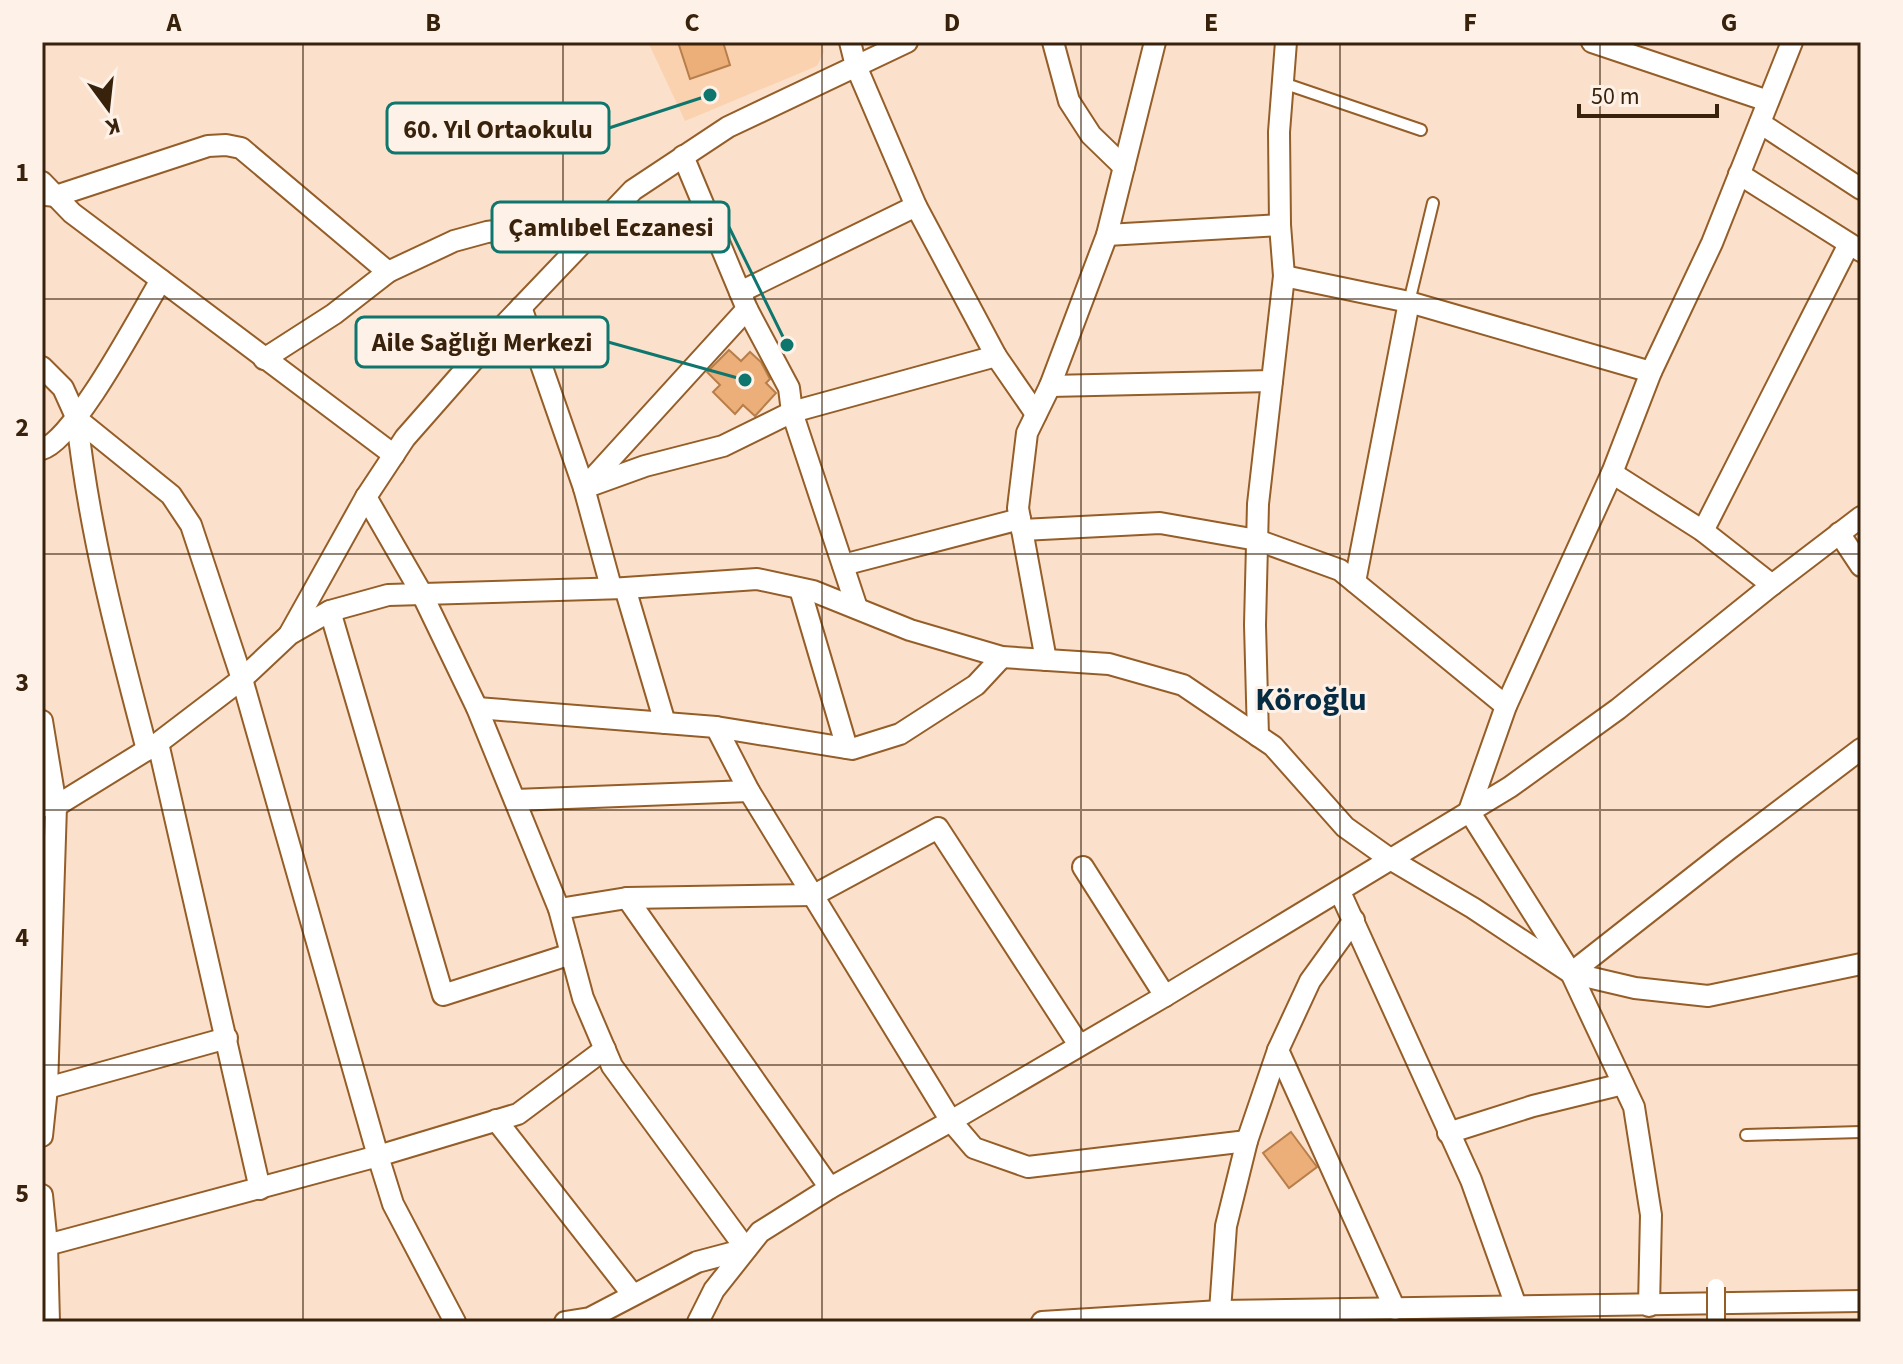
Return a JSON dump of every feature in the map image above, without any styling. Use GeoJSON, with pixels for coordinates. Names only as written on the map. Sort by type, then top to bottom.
{"type":"FeatureCollection","features":[{"type":"Feature","properties":{"kind":"street"},"geometry":{"type":"LineString","coordinates":[[850,42],[856,66],[916,206],[996,356],[1036,414]]}},
{"type":"Feature","properties":{"kind":"street"},"geometry":{"type":"LineString","coordinates":[[290,634],[366,497],[405,438],[521,307],[633,190],[728,127],[907,42]]}},
{"type":"Feature","properties":{"kind":"street"},"geometry":{"type":"LineString","coordinates":[[1053,42],[1069,101],[1091,135],[1124,167]]}},
{"type":"Feature","properties":{"kind":"street"},"geometry":{"type":"LineString","coordinates":[[1046,660],[1018,508],[1027,433],[1050,386],[1107,235],[1155,42]]}},
{"type":"Feature","properties":{"kind":"street"},"geometry":{"type":"LineString","coordinates":[[1258,736],[1255,625],[1258,504],[1284,276],[1279,132],[1286,42]]}},
{"type":"Feature","properties":{"kind":"street"},"geometry":{"type":"LineString","coordinates":[[1592,42],[1768,101]]}},
{"type":"Feature","properties":{"kind":"street"},"geometry":{"type":"LineString","coordinates":[[1469,811],[1506,706],[1612,473],[1651,372],[1712,243],[1792,42]]}},
{"type":"Feature","properties":{"kind":"street"},"geometry":{"type":"LineString","coordinates":[[1760,123],[1861,189]]}},
{"type":"Feature","properties":{"kind":"street"},"geometry":{"type":"LineString","coordinates":[[47,191],[208,146],[233,146],[241,148],[388,272]]}},
{"type":"Feature","properties":{"kind":"street"},"geometry":{"type":"LineString","coordinates":[[683,156],[744,300],[789,388],[792,412],[857,608]]}},
{"type":"Feature","properties":{"kind":"street"},"geometry":{"type":"LineString","coordinates":[[1703,531],[1855,248],[1739,174]]}},
{"type":"Feature","properties":{"kind":"street"},"geometry":{"type":"LineString","coordinates":[[47,191],[394,455]]}},
{"type":"Feature","properties":{"kind":"street"},"geometry":{"type":"LineString","coordinates":[[584,488],[744,300],[916,206]]}},
{"type":"Feature","properties":{"kind":"street"},"geometry":{"type":"LineString","coordinates":[[1107,235],[1280,225]]}},
{"type":"Feature","properties":{"kind":"street"},"geometry":{"type":"LineString","coordinates":[[264,359],[334,314],[388,272],[454,241],[487,232],[526,227],[578,247]]}},
{"type":"Feature","properties":{"kind":"street"},"geometry":{"type":"LineString","coordinates":[[1284,276],[1409,302],[1651,372]]}},
{"type":"Feature","properties":{"kind":"street"},"geometry":{"type":"LineString","coordinates":[[42,449],[50,447],[77,419],[161,280]]}},
{"type":"Feature","properties":{"kind":"street"},"geometry":{"type":"LineString","coordinates":[[1355,582],[1409,302]]}},
{"type":"Feature","properties":{"kind":"street"},"geometry":{"type":"LineString","coordinates":[[521,307],[665,723]]}},
{"type":"Feature","properties":{"kind":"street"},"geometry":{"type":"LineString","coordinates":[[584,488],[645,466],[723,446],[792,412],[996,356]]}},
{"type":"Feature","properties":{"kind":"street"},"geometry":{"type":"LineString","coordinates":[[42,367],[63,388],[77,419],[84,484],[102,575],[153,746],[227,1038],[260,1189]]}},
{"type":"Feature","properties":{"kind":"street"},"geometry":{"type":"LineString","coordinates":[[1050,386],[1272,381]]}},
{"type":"Feature","properties":{"kind":"street"},"geometry":{"type":"LineString","coordinates":[[77,419],[171,495],[191,525],[242,679],[393,1204],[455,1322]]}},
{"type":"Feature","properties":{"kind":"street"},"geometry":{"type":"LineString","coordinates":[[1612,473],[1703,531],[1772,585]]}},
{"type":"Feature","properties":{"kind":"street"},"geometry":{"type":"LineString","coordinates":[[366,497],[422,594],[477,708],[559,909],[583,998],[612,1066],[746,1249]]}},
{"type":"Feature","properties":{"kind":"street"},"geometry":{"type":"LineString","coordinates":[[698,1322],[714,1290],[760,1232],[830,1188],[1165,996],[1510,787],[1618,709],[1861,517]]}},
{"type":"Feature","properties":{"kind":"street"},"geometry":{"type":"LineString","coordinates":[[843,565],[1021,525],[1160,523],[1257,540],[1340,570],[1506,706]]}},
{"type":"Feature","properties":{"kind":"street"},"geometry":{"type":"LineString","coordinates":[[1839,533],[1861,566]]}},
{"type":"Feature","properties":{"kind":"street"},"geometry":{"type":"LineString","coordinates":[[49,806],[153,746],[242,679],[290,634],[330,611],[388,595],[757,579],[800,589],[910,630],[1002,657],[1109,664],[1183,685],[1273,746],[1345,827],[1390,859],[1473,908],[1571,973],[1635,988],[1708,996],[1861,964]]}},
{"type":"Feature","properties":{"kind":"street"},"geometry":{"type":"LineString","coordinates":[[800,589],[847,748]]}},
{"type":"Feature","properties":{"kind":"street"},"geometry":{"type":"LineString","coordinates":[[330,611],[443,995],[571,954]]}},
{"type":"Feature","properties":{"kind":"street"},"geometry":{"type":"LineString","coordinates":[[477,708],[716,727],[852,749],[900,734],[976,685],[1002,657]]}},
{"type":"Feature","properties":{"kind":"street"},"geometry":{"type":"LineString","coordinates":[[42,721],[49,806],[47,1088],[42,1136]]}},
{"type":"Feature","properties":{"kind":"street"},"geometry":{"type":"LineString","coordinates":[[716,727],[749,791],[951,1121],[974,1148],[1028,1167],[1247,1141]]}},
{"type":"Feature","properties":{"kind":"street"},"geometry":{"type":"LineString","coordinates":[[1571,973],[1861,749]]}},
{"type":"Feature","properties":{"kind":"street"},"geometry":{"type":"LineString","coordinates":[[515,800],[749,791]]}},
{"type":"Feature","properties":{"kind":"street"},"geometry":{"type":"LineString","coordinates":[[1469,811],[1571,973],[1634,1107],[1651,1215],[1649,1306]]}},
{"type":"Feature","properties":{"kind":"street"},"geometry":{"type":"LineString","coordinates":[[559,909],[627,898],[814,895],[938,828],[1079,1045]]}},
{"type":"Feature","properties":{"kind":"street"},"geometry":{"type":"LineString","coordinates":[[1083,867],[1165,996]]}},
{"type":"Feature","properties":{"kind":"street"},"geometry":{"type":"LineString","coordinates":[[1340,892],[1471,1180],[1516,1306]]}},
{"type":"Feature","properties":{"kind":"street"},"geometry":{"type":"LineString","coordinates":[[627,898],[830,1188]]}},
{"type":"Feature","properties":{"kind":"street"},"geometry":{"type":"LineString","coordinates":[[1220,1311],[1226,1226],[1247,1141],[1278,1050],[1310,981],[1354,920]]}},
{"type":"Feature","properties":{"kind":"street"},"geometry":{"type":"LineString","coordinates":[[47,1088],[227,1038]]}},
{"type":"Feature","properties":{"kind":"street"},"geometry":{"type":"LineString","coordinates":[[47,1245],[260,1189],[518,1114],[605,1049]]}},
{"type":"Feature","properties":{"kind":"street"},"geometry":{"type":"LineString","coordinates":[[1278,1050],[1395,1309]]}},
{"type":"Feature","properties":{"kind":"street"},"geometry":{"type":"LineString","coordinates":[[1448,1133],[1533,1106],[1623,1084]]}},
{"type":"Feature","properties":{"kind":"street"},"geometry":{"type":"LineString","coordinates":[[496,1120],[633,1295]]}},
{"type":"Feature","properties":{"kind":"street"},"geometry":{"type":"LineString","coordinates":[[42,1195],[49,1322]]}},
{"type":"Feature","properties":{"kind":"street"},"geometry":{"type":"LineString","coordinates":[[565,1322],[590,1318],[697,1262],[746,1249]]}},
{"type":"Feature","properties":{"kind":"street"},"geometry":{"type":"LineString","coordinates":[[1716,1287],[1716,1322]]}},
{"type":"Feature","properties":{"kind":"street"},"geometry":{"type":"LineString","coordinates":[[1042,1322],[1220,1311],[1861,1301]]}},
{"type":"Feature","properties":{"kind":"lane"},"geometry":{"type":"LineString","coordinates":[[1283,83],[1421,130]]}},
{"type":"Feature","properties":{"kind":"lane"},"geometry":{"type":"LineString","coordinates":[[1409,302],[1433,203]]}},
{"type":"Feature","properties":{"kind":"lane"},"geometry":{"type":"LineString","coordinates":[[1746,1135],[1861,1132]]}},
{"type":"Feature","properties":{"kind":"shaded area"},"geometry":{"type":"Polygon","coordinates":[[[648,42],[822,42],[824,52],[817,66],[685,121],[648,42]]]}},
{"type":"Feature","properties":{"kind":"building"},"geometry":{"type":"Polygon","coordinates":[[[678,42],[723,42],[730,65],[690,79],[678,42]]]}},
{"type":"Feature","properties":{"kind":"building"},"geometry":{"type":"Polygon","coordinates":[[[729,350],[741,361],[750,352],[761,362],[770,379],[766,383],[776,393],[755,416],[743,405],[735,414],[713,392],[720,385],[707,372],[729,350]]]}},
{"type":"Feature","properties":{"kind":"building"},"geometry":{"type":"Polygon","coordinates":[[[1291,1132],[1317,1167],[1289,1188],[1263,1153],[1291,1132]]]}},
{"type":"Feature","properties":{"kind":"place","name":"60. Yıl Ortaokulu"},"geometry":{"type":"Point","coordinates":[710,95]}},
{"type":"Feature","properties":{"kind":"place","name":"Çamlıbel Eczanesi"},"geometry":{"type":"Point","coordinates":[787,345]}},
{"type":"Feature","properties":{"kind":"place","name":"Aile Sağlığı Merkezi"},"geometry":{"type":"Point","coordinates":[745,380]}},
{"type":"Feature","properties":{"kind":"district","name":"Köroğlu"},"geometry":{"type":"Point","coordinates":[1311,700]}}]}
